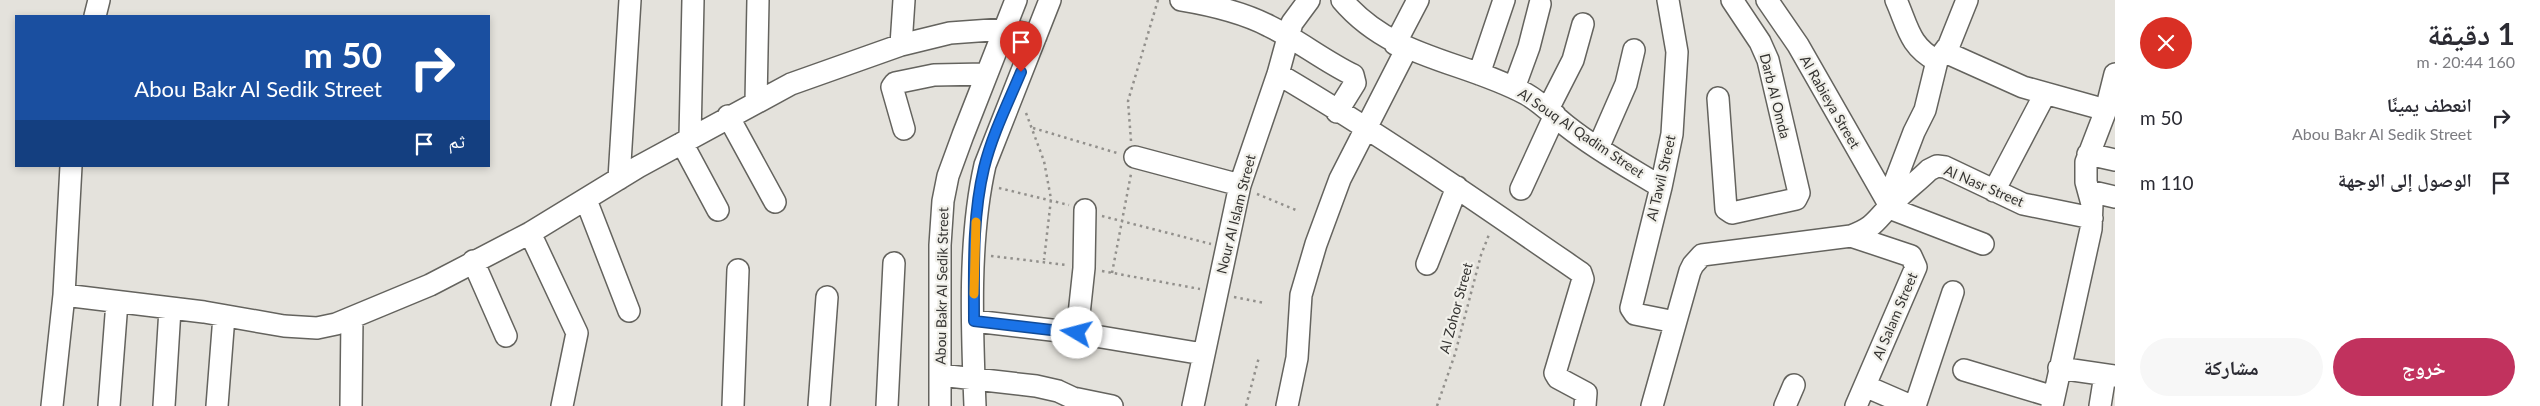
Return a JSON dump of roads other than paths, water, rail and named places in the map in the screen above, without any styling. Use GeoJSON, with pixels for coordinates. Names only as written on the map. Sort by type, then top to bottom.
{"type":"FeatureCollection","features":[{"type":"Feature","properties":{"kind":"street"},"geometry":{"type":"LineString","coordinates":[[95,15],[99,0]]}},
{"type":"Feature","properties":{"kind":"street"},"geometry":{"type":"LineString","coordinates":[[619,179],[630,0]]}},
{"type":"Feature","properties":{"kind":"street"},"geometry":{"type":"LineString","coordinates":[[694,0],[686,140],[718,210]]}},
{"type":"Feature","properties":{"kind":"street"},"geometry":{"type":"LineString","coordinates":[[756,102],[758,0]]}},
{"type":"Feature","properties":{"kind":"street"},"geometry":{"type":"LineString","coordinates":[[901,45],[904,0]]}},
{"type":"Feature","properties":{"kind":"street","name":"Abou Bakr Al Sedik Street"},"geometry":{"type":"LineString","coordinates":[[940,406],[940,245],[943,201],[948,176],[1016,0]]}},
{"type":"Feature","properties":{"kind":"street"},"geometry":{"type":"LineString","coordinates":[[975,406],[974,255],[981,184],[985,165],[1050,0]]}},
{"type":"Feature","properties":{"kind":"street"},"geometry":{"type":"LineString","coordinates":[[1181,0],[1204,4],[1251,18],[1289,37],[1354,76],[1355,83],[1337,112]]}},
{"type":"Feature","properties":{"kind":"street","name":"Nour Al Islam Street"},"geometry":{"type":"LineString","coordinates":[[1193,406],[1240,186],[1296,16],[1309,0]]}},
{"type":"Feature","properties":{"kind":"street","name":"Al Souq Al Qadim Street"},"geometry":{"type":"LineString","coordinates":[[1342,0],[1369,26],[1401,46],[1514,88],[1551,112],[1598,148],[1661,187]]}},
{"type":"Feature","properties":{"kind":"street"},"geometry":{"type":"LineString","coordinates":[[1287,406],[1294,374],[1300,307],[1305,281],[1337,187],[1367,129],[1418,0]]}},
{"type":"Feature","properties":{"kind":"street"},"geometry":{"type":"LineString","coordinates":[[1479,74],[1504,0]]}},
{"type":"Feature","properties":{"kind":"street","name":"Darb Al Omda"},"geometry":{"type":"LineString","coordinates":[[1718,98],[1725,206],[1732,213],[1796,199],[1799,193],[1768,60],[1760,42],[1732,0]]}},
{"type":"Feature","properties":{"kind":"street","name":"Al Rabieya Street"},"geometry":{"type":"LineString","coordinates":[[1767,0],[1798,45],[1890,206]]}},
{"type":"Feature","properties":{"kind":"street"},"geometry":{"type":"LineString","coordinates":[[1896,0],[1908,34],[1916,46],[2024,87],[2106,110]]}},
{"type":"Feature","properties":{"kind":"street"},"geometry":{"type":"LineString","coordinates":[[1652,406],[1690,271],[1702,255],[1851,236],[1874,225],[1890,206],[1898,171],[1925,110],[1941,56],[1967,0]]}},
{"type":"Feature","properties":{"kind":"street","name":"Al Tawil Street"},"geometry":{"type":"LineString","coordinates":[[1672,1],[1677,52],[1672,134],[1631,308],[1635,314],[1675,322]]}},
{"type":"Feature","properties":{"kind":"street"},"geometry":{"type":"LineString","coordinates":[[1514,88],[1529,47],[1540,4]]}},
{"type":"Feature","properties":{"kind":"street"},"geometry":{"type":"LineString","coordinates":[[1521,189],[1569,68],[1583,24]]}},
{"type":"Feature","properties":{"kind":"street"},"geometry":{"type":"LineString","coordinates":[[64,295],[224,316],[284,326],[317,328],[352,318],[430,285],[530,233],[686,140],[790,84],[901,45],[950,33],[1005,29],[1036,36]]}},
{"type":"Feature","properties":{"kind":"street"},"geometry":{"type":"LineString","coordinates":[[1598,148],[1622,92],[1634,50]]}},
{"type":"Feature","properties":{"kind":"street"},"geometry":{"type":"LineString","coordinates":[[904,129],[892,88],[895,83],[934,75],[986,74]]}},
{"type":"Feature","properties":{"kind":"street"},"geometry":{"type":"LineString","coordinates":[[1278,74],[1458,187],[1497,217],[1581,273],[1583,278],[1555,373],[1558,378],[1586,393],[1585,406]]}},
{"type":"Feature","properties":{"kind":"street"},"geometry":{"type":"LineString","coordinates":[[1964,370],[2053,401],[2092,218],[2090,191],[2085,171],[2088,154],[2106,110],[2115,74]]}},
{"type":"Feature","properties":{"kind":"street"},"geometry":{"type":"LineString","coordinates":[[1994,191],[2045,94]]}},
{"type":"Feature","properties":{"kind":"street"},"geometry":{"type":"LineString","coordinates":[[728,116],[775,202]]}},
{"type":"Feature","properties":{"kind":"street"},"geometry":{"type":"LineString","coordinates":[[2088,154],[2115,160]]}},
{"type":"Feature","properties":{"kind":"street"},"geometry":{"type":"LineString","coordinates":[[1135,157],[1240,186]]}},
{"type":"Feature","properties":{"kind":"street","name":"Al Nasr Street"},"geometry":{"type":"LineString","coordinates":[[1890,206],[1929,170],[1937,166],[1945,167],[1994,191],[2037,208],[2092,218]]}},
{"type":"Feature","properties":{"kind":"street"},"geometry":{"type":"LineString","coordinates":[[52,406],[64,295],[71,167]]}},
{"type":"Feature","properties":{"kind":"street"},"geometry":{"type":"LineString","coordinates":[[1427,264],[1458,187]]}},
{"type":"Feature","properties":{"kind":"street"},"geometry":{"type":"LineString","coordinates":[[2090,191],[2115,197]]}},
{"type":"Feature","properties":{"kind":"street"},"geometry":{"type":"LineString","coordinates":[[586,200],[629,311]]}},
{"type":"Feature","properties":{"kind":"street"},"geometry":{"type":"LineString","coordinates":[[1890,206],[1983,244]]}},
{"type":"Feature","properties":{"kind":"street"},"geometry":{"type":"LineString","coordinates":[[1077,333],[1084,268],[1085,210]]}},
{"type":"Feature","properties":{"kind":"street"},"geometry":{"type":"LineString","coordinates":[[530,233],[577,333],[562,406]]}},
{"type":"Feature","properties":{"kind":"street","name":"Al Salam Street"},"geometry":{"type":"LineString","coordinates":[[1851,236],[1911,256],[1916,267],[1856,406]]}},
{"type":"Feature","properties":{"kind":"street"},"geometry":{"type":"LineString","coordinates":[[473,261],[506,336]]}},
{"type":"Feature","properties":{"kind":"street"},"geometry":{"type":"LineString","coordinates":[[887,406],[894,263]]}},
{"type":"Feature","properties":{"kind":"street"},"geometry":{"type":"LineString","coordinates":[[733,406],[738,270]]}},
{"type":"Feature","properties":{"kind":"street"},"geometry":{"type":"LineString","coordinates":[[1915,406],[1953,292]]}},
{"type":"Feature","properties":{"kind":"street"},"geometry":{"type":"LineString","coordinates":[[819,406],[827,297]]}},
{"type":"Feature","properties":{"kind":"street"},"geometry":{"type":"LineString","coordinates":[[109,406],[117,302]]}},
{"type":"Feature","properties":{"kind":"street"},"geometry":{"type":"LineString","coordinates":[[164,406],[170,309]]}},
{"type":"Feature","properties":{"kind":"street"},"geometry":{"type":"LineString","coordinates":[[217,406],[224,316]]}},
{"type":"Feature","properties":{"kind":"street"},"geometry":{"type":"LineString","coordinates":[[351,406],[352,318]]}},
{"type":"Feature","properties":{"kind":"street"},"geometry":{"type":"LineString","coordinates":[[974,321],[1077,333],[1204,354]]}},
{"type":"Feature","properties":{"kind":"street"},"geometry":{"type":"LineString","coordinates":[[2059,368],[2110,375],[2100,406]]}},
{"type":"Feature","properties":{"kind":"street"},"geometry":{"type":"LineString","coordinates":[[940,375],[1036,386],[1063,400],[1073,398],[1112,406]]}},
{"type":"Feature","properties":{"kind":"street"},"geometry":{"type":"LineString","coordinates":[[1785,406],[1794,385]]}},
{"type":"Feature","properties":{"kind":"street"},"geometry":{"type":"LineString","coordinates":[[1865,386],[1911,406]]}}]}
